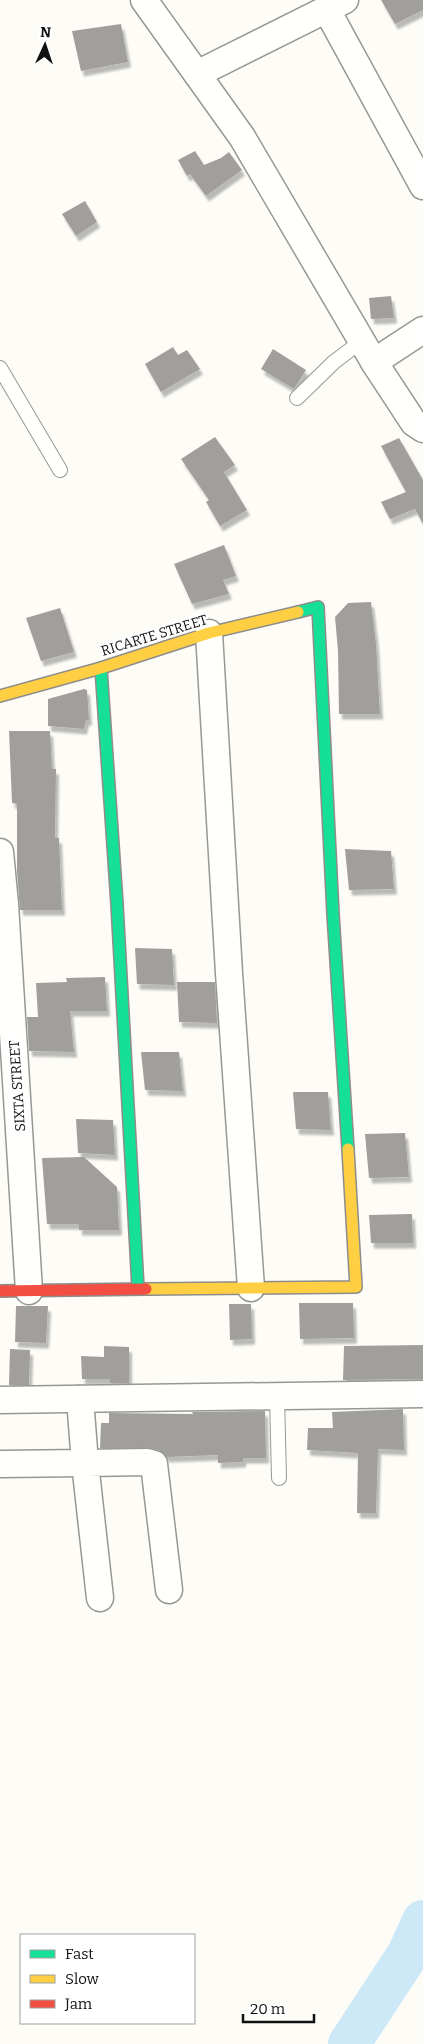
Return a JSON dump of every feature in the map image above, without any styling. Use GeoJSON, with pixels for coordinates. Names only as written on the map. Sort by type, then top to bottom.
{"type":"FeatureCollection","features":[{"type":"Feature","properties":{"kind":"street"},"geometry":{"type":"LineString","coordinates":[[144,0],[242,137],[368,351],[414,423],[423,429]]}},
{"type":"Feature","properties":{"kind":"street"},"geometry":{"type":"LineString","coordinates":[[197,74],[336,5],[423,186]]}},
{"type":"Feature","properties":{"kind":"street"},"geometry":{"type":"LineString","coordinates":[[368,351],[423,330]]}},
{"type":"Feature","properties":{"kind":"street","name":"RICARTE STREET"},"geometry":{"type":"LineString","coordinates":[[0,696],[101,668],[210,633],[318,607],[333,924],[356,1287],[251,1288]]}},
{"type":"Feature","properties":{"kind":"street"},"geometry":{"type":"LineString","coordinates":[[0,1291],[251,1288],[229,973],[210,633]]}},
{"type":"Feature","properties":{"kind":"street"},"geometry":{"type":"LineString","coordinates":[[101,668],[117,904],[138,1288]]}},
{"type":"Feature","properties":{"kind":"street","name":"SIXTA STREET"},"geometry":{"type":"LineString","coordinates":[[0,852],[29,1291]]}},
{"type":"Feature","properties":{"kind":"street"},"geometry":{"type":"LineString","coordinates":[[0,1400],[423,1394]]}},
{"type":"Feature","properties":{"kind":"street"},"geometry":{"type":"LineString","coordinates":[[80,1399],[100,1598]]}},
{"type":"Feature","properties":{"kind":"street"},"geometry":{"type":"LineString","coordinates":[[0,1464],[147,1462],[154,1464],[169,1590]]}},
{"type":"Feature","properties":{"kind":"lane"},"geometry":{"type":"LineString","coordinates":[[297,398],[334,362],[368,351]]}},
{"type":"Feature","properties":{"kind":"lane"},"geometry":{"type":"LineString","coordinates":[[0,368],[60,470]]}},
{"type":"Feature","properties":{"kind":"lane"},"geometry":{"type":"LineString","coordinates":[[277,1396],[279,1478]]}},
{"type":"Feature","properties":{"kind":"building"},"geometry":{"type":"Polygon","coordinates":[[[381,0],[423,0],[423,10],[395,24],[381,0]]]}},
{"type":"Feature","properties":{"kind":"building"},"geometry":{"type":"Polygon","coordinates":[[[121,24],[128,62],[81,71],[72,31],[121,24]]]}},
{"type":"Feature","properties":{"kind":"building"},"geometry":{"type":"Polygon","coordinates":[[[195,151],[204,165],[221,158],[229,152],[242,170],[206,196],[190,174],[187,176],[178,160],[195,151]]]}},
{"type":"Feature","properties":{"kind":"building"},"geometry":{"type":"Polygon","coordinates":[[[85,201],[97,222],[76,236],[62,214],[85,201]]]}},
{"type":"Feature","properties":{"kind":"building"},"geometry":{"type":"Polygon","coordinates":[[[391,296],[394,318],[371,319],[369,298],[391,296]]]}},
{"type":"Feature","properties":{"kind":"building"},"geometry":{"type":"Polygon","coordinates":[[[173,347],[178,355],[187,350],[200,369],[161,392],[145,364],[173,347]]]}},
{"type":"Feature","properties":{"kind":"building"},"geometry":{"type":"Polygon","coordinates":[[[273,349],[306,370],[294,389],[261,369],[273,349]]]}},
{"type":"Feature","properties":{"kind":"building"},"geometry":{"type":"Polygon","coordinates":[[[215,437],[235,465],[224,472],[247,510],[220,526],[206,502],[209,500],[181,459],[215,437]]]}},
{"type":"Feature","properties":{"kind":"building"},"geometry":{"type":"Polygon","coordinates":[[[399,438],[423,480],[423,524],[415,509],[390,519],[381,502],[406,492],[381,446],[399,438]]]}},
{"type":"Feature","properties":{"kind":"building"},"geometry":{"type":"Polygon","coordinates":[[[224,545],[236,576],[223,580],[229,594],[192,604],[174,564],[224,545]]]}},
{"type":"Feature","properties":{"kind":"building"},"geometry":{"type":"Polygon","coordinates":[[[371,602],[376,644],[380,714],[339,714],[338,651],[335,617],[348,603],[371,602]]]}},
{"type":"Feature","properties":{"kind":"building"},"geometry":{"type":"Polygon","coordinates":[[[60,608],[74,652],[41,661],[26,618],[60,608]]]}},
{"type":"Feature","properties":{"kind":"building"},"geometry":{"type":"Polygon","coordinates":[[[84,689],[87,690],[89,720],[86,720],[84,729],[48,726],[48,699],[84,689]]]}},
{"type":"Feature","properties":{"kind":"building"},"geometry":{"type":"Polygon","coordinates":[[[9,731],[50,731],[52,769],[56,769],[55,838],[59,838],[62,910],[20,910],[17,872],[17,804],[12,803],[9,731]]]}},
{"type":"Feature","properties":{"kind":"building"},"geometry":{"type":"Polygon","coordinates":[[[345,849],[391,851],[394,889],[349,890],[345,849]]]}},
{"type":"Feature","properties":{"kind":"building"},"geometry":{"type":"Polygon","coordinates":[[[135,948],[172,949],[174,985],[137,984],[135,948]]]}},
{"type":"Feature","properties":{"kind":"building"},"geometry":{"type":"Polygon","coordinates":[[[105,977],[107,1011],[70,1011],[74,1052],[29,1051],[27,1017],[38,1017],[36,983],[67,982],[66,978],[105,977]]]}},
{"type":"Feature","properties":{"kind":"building"},"geometry":{"type":"Polygon","coordinates":[[[177,982],[215,982],[217,1023],[179,1022],[177,982]]]}},
{"type":"Feature","properties":{"kind":"building"},"geometry":{"type":"Polygon","coordinates":[[[141,1052],[179,1052],[183,1091],[145,1090],[141,1052]]]}},
{"type":"Feature","properties":{"kind":"building"},"geometry":{"type":"Polygon","coordinates":[[[293,1092],[328,1092],[331,1130],[296,1129],[293,1092]]]}},
{"type":"Feature","properties":{"kind":"building"},"geometry":{"type":"Polygon","coordinates":[[[76,1119],[113,1120],[115,1155],[78,1153],[76,1119]]]}},
{"type":"Feature","properties":{"kind":"building"},"geometry":{"type":"Polygon","coordinates":[[[405,1133],[409,1177],[369,1178],[365,1134],[405,1133]]]}},
{"type":"Feature","properties":{"kind":"building"},"geometry":{"type":"Polygon","coordinates":[[[84,1157],[117,1187],[119,1230],[79,1230],[79,1224],[47,1224],[42,1158],[84,1157]]]}},
{"type":"Feature","properties":{"kind":"building"},"geometry":{"type":"Polygon","coordinates":[[[412,1214],[413,1243],[371,1243],[369,1215],[412,1214]]]}},
{"type":"Feature","properties":{"kind":"building"},"geometry":{"type":"Polygon","coordinates":[[[299,1303],[353,1303],[354,1338],[300,1339],[299,1303]]]}},
{"type":"Feature","properties":{"kind":"building"},"geometry":{"type":"Polygon","coordinates":[[[229,1304],[251,1304],[252,1339],[230,1340],[229,1304]]]}},
{"type":"Feature","properties":{"kind":"building"},"geometry":{"type":"Polygon","coordinates":[[[16,1306],[48,1306],[46,1343],[15,1342],[16,1306]]]}},
{"type":"Feature","properties":{"kind":"building"},"geometry":{"type":"Polygon","coordinates":[[[423,1345],[423,1379],[343,1380],[344,1346],[423,1345]]]}},
{"type":"Feature","properties":{"kind":"building"},"geometry":{"type":"Polygon","coordinates":[[[104,1346],[129,1347],[129,1383],[110,1383],[110,1379],[82,1379],[81,1356],[104,1357],[104,1346]]]}},
{"type":"Feature","properties":{"kind":"building"},"geometry":{"type":"Polygon","coordinates":[[[10,1349],[30,1350],[29,1385],[9,1385],[10,1349]]]}},
{"type":"Feature","properties":{"kind":"building"},"geometry":{"type":"Polygon","coordinates":[[[403,1409],[404,1450],[378,1449],[376,1513],[357,1513],[358,1453],[307,1450],[308,1428],[333,1428],[332,1412],[403,1409]]]}},
{"type":"Feature","properties":{"kind":"building"},"geometry":{"type":"Polygon","coordinates":[[[265,1411],[266,1458],[243,1458],[243,1462],[218,1463],[218,1455],[167,1457],[159,1450],[151,1448],[100,1448],[101,1423],[109,1423],[109,1413],[193,1414],[192,1412],[265,1411]]]}},
{"type":"Feature","properties":{"kind":"waterway"},"geometry":{"type":"LineString","coordinates":[[349,2044],[408,1954],[423,1921]]}},
{"type":"Feature","properties":{"kind":"traffic: fast"},"geometry":{"type":"LineString","coordinates":[[298,612],[318,607],[333,914],[348,1149]]}},
{"type":"Feature","properties":{"kind":"traffic: fast"},"geometry":{"type":"LineString","coordinates":[[101,668],[117,904],[138,1288]]}},
{"type":"Feature","properties":{"kind":"traffic: slow"},"geometry":{"type":"LineString","coordinates":[[0,696],[101,668],[209,633],[298,612]]}},
{"type":"Feature","properties":{"kind":"traffic: slow"},"geometry":{"type":"LineString","coordinates":[[146,1289],[356,1287],[348,1149]]}},
{"type":"Feature","properties":{"kind":"traffic: jam"},"geometry":{"type":"LineString","coordinates":[[0,1291],[146,1289]]}}]}
